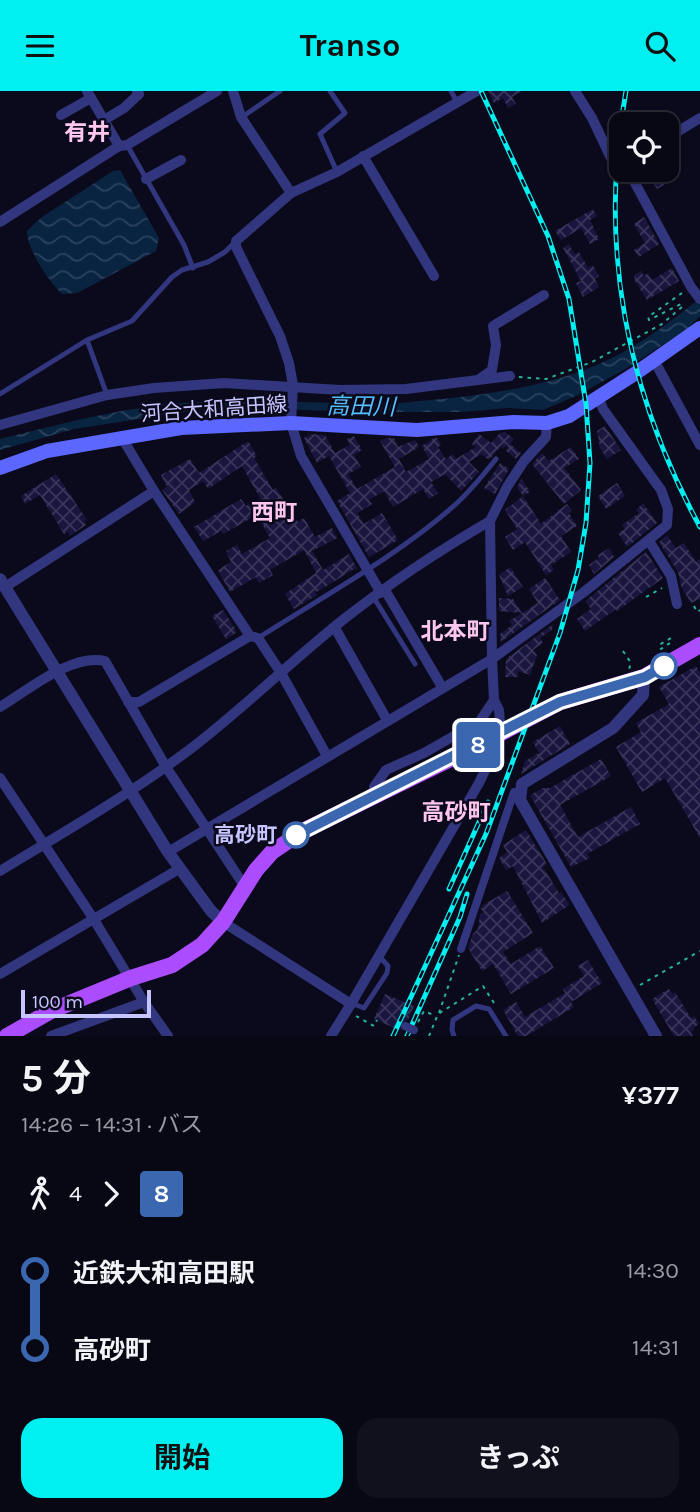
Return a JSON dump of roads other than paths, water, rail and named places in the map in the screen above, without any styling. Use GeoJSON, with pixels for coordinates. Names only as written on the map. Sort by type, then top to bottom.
{"type":"FeatureCollection","features":[{"type":"Feature","properties":{"kind":"main road","name":"河合大和高田線"},"geometry":{"type":"LineString","coordinates":[[0,468],[47,451],[181,428],[292,420],[417,430],[513,422],[547,423],[569,416],[700,328]]}},
{"type":"Feature","properties":{"kind":"main road"},"geometry":{"type":"LineString","coordinates":[[6,1036],[51,1011],[131,978],[172,965],[202,945],[223,922],[256,870],[272,852],[303,831],[560,702],[645,677],[700,645]]}},
{"type":"Feature","properties":{"kind":"street"},"geometry":{"type":"LineString","coordinates":[[104,120],[124,108],[139,94],[137,91]]}},
{"type":"Feature","properties":{"kind":"street"},"geometry":{"type":"LineString","coordinates":[[0,222],[217,91]]}},
{"type":"Feature","properties":{"kind":"street"},"geometry":{"type":"LineString","coordinates":[[233,91],[241,117],[291,193]]}},
{"type":"Feature","properties":{"kind":"street"},"geometry":{"type":"LineString","coordinates":[[442,687],[380,594],[301,456],[292,420],[289,363],[280,336],[236,247],[236,241],[291,193],[337,172],[477,91]]}},
{"type":"Feature","properties":{"kind":"street"},"geometry":{"type":"LineString","coordinates":[[575,91],[609,154]]}},
{"type":"Feature","properties":{"kind":"street"},"geometry":{"type":"LineString","coordinates":[[61,115],[89,94],[123,146]]}},
{"type":"Feature","properties":{"kind":"street"},"geometry":{"type":"LineString","coordinates":[[679,131],[700,118]]}},
{"type":"Feature","properties":{"kind":"street"},"geometry":{"type":"LineString","coordinates":[[363,156],[434,276]]}},
{"type":"Feature","properties":{"kind":"street"},"geometry":{"type":"LineString","coordinates":[[146,179],[181,160]]}},
{"type":"Feature","properties":{"kind":"street"},"geometry":{"type":"LineString","coordinates":[[635,182],[697,290]]}},
{"type":"Feature","properties":{"kind":"street"},"geometry":{"type":"LineString","coordinates":[[475,381],[492,370],[496,345],[493,326],[544,295]]}},
{"type":"Feature","properties":{"kind":"street"},"geometry":{"type":"LineString","coordinates":[[654,360],[700,445]]}},
{"type":"Feature","properties":{"kind":"street"},"geometry":{"type":"LineString","coordinates":[[0,425],[107,395],[153,388],[224,383],[292,390],[406,389],[510,376]]}},
{"type":"Feature","properties":{"kind":"street"},"geometry":{"type":"LineString","coordinates":[[168,852],[492,659],[584,592],[667,526],[668,509],[661,490],[603,409],[598,396]]}},
{"type":"Feature","properties":{"kind":"street"},"geometry":{"type":"LineString","coordinates":[[331,1036],[352,1007],[378,955],[479,783],[494,752],[500,723],[495,701],[492,659],[490,521],[524,461],[546,437],[547,423]]}},
{"type":"Feature","properties":{"kind":"street"},"geometry":{"type":"LineString","coordinates":[[122,438],[154,491],[281,673],[327,756]]}},
{"type":"Feature","properties":{"kind":"street"},"geometry":{"type":"LineString","coordinates":[[154,491],[3,583],[168,852],[211,911],[223,922],[352,1007]]}},
{"type":"Feature","properties":{"kind":"street"},"geometry":{"type":"LineString","coordinates":[[0,871],[166,767],[231,716],[334,628],[490,521]]}},
{"type":"Feature","properties":{"kind":"street"},"geometry":{"type":"LineString","coordinates":[[649,541],[671,576],[677,604]]}},
{"type":"Feature","properties":{"kind":"street"},"geometry":{"type":"LineString","coordinates":[[334,628],[387,720]]}},
{"type":"Feature","properties":{"kind":"street"},"geometry":{"type":"LineString","coordinates":[[128,702],[139,702],[254,637]]}},
{"type":"Feature","properties":{"kind":"street"},"geometry":{"type":"LineString","coordinates":[[0,707],[73,663],[95,659],[104,661],[166,767],[245,887]]}},
{"type":"Feature","properties":{"kind":"street"},"geometry":{"type":"LineString","coordinates":[[520,800],[522,784],[612,728],[643,695],[645,677]]}},
{"type":"Feature","properties":{"kind":"street"},"geometry":{"type":"LineString","coordinates":[[375,795],[374,787],[386,770],[424,753],[480,721],[495,701]]}},
{"type":"Feature","properties":{"kind":"street"},"geometry":{"type":"LineString","coordinates":[[0,778],[93,918],[144,1002],[169,1036]]}},
{"type":"Feature","properties":{"kind":"street"},"geometry":{"type":"LineString","coordinates":[[461,949],[514,792],[656,1036]]}},
{"type":"Feature","properties":{"kind":"street"},"geometry":{"type":"LineString","coordinates":[[0,974],[179,869]]}},
{"type":"Feature","properties":{"kind":"street"},"geometry":{"type":"LineString","coordinates":[[51,1036],[144,1002]]}},
{"type":"Feature","properties":{"kind":"lane"},"geometry":{"type":"LineString","coordinates":[[241,117],[280,91]]}},
{"type":"Feature","properties":{"kind":"lane"},"geometry":{"type":"LineString","coordinates":[[330,91],[345,113],[320,134],[337,172]]}},
{"type":"Feature","properties":{"kind":"lane"},"geometry":{"type":"LineString","coordinates":[[451,91],[457,102]]}},
{"type":"Feature","properties":{"kind":"lane"},"geometry":{"type":"LineString","coordinates":[[123,146],[146,179],[184,245],[194,268]]}},
{"type":"Feature","properties":{"kind":"lane"},"geometry":{"type":"LineString","coordinates":[[0,394],[87,341],[132,321],[172,277],[225,252],[236,241]]}},
{"type":"Feature","properties":{"kind":"lane"},"geometry":{"type":"LineString","coordinates":[[87,341],[107,395]]}},
{"type":"Feature","properties":{"kind":"lane"},"geometry":{"type":"LineString","coordinates":[[254,637],[367,569],[431,524],[458,502],[496,459]]}},
{"type":"Feature","properties":{"kind":"lane"},"geometry":{"type":"LineString","coordinates":[[380,594],[415,664]]}},
{"type":"Feature","properties":{"kind":"lane"},"geometry":{"type":"LineString","coordinates":[[352,1007],[364,1008],[387,973],[388,965],[378,955]]}},
{"type":"Feature","properties":{"kind":"lane"},"geometry":{"type":"LineString","coordinates":[[454,1036],[453,1020],[476,1006],[489,1009],[506,1036]]}},
{"type":"Feature","properties":{"kind":"water"},"geometry":{"type":"Polygon","coordinates":[[[120,170],[159,238],[156,251],[77,293],[62,294],[40,265],[27,231],[42,217],[113,171],[120,170]]]}},
{"type":"Feature","properties":{"kind":"water","name":"高田川"},"geometry":{"type":"Polygon","coordinates":[[[700,298],[700,316],[687,329],[627,368],[578,395],[543,410],[197,410],[74,429],[0,450],[0,439],[148,407],[221,401],[390,404],[478,395],[524,387],[569,375],[612,358],[658,330],[700,298]]]}},
{"type":"Feature","properties":{"kind":"railway"},"geometry":{"type":"LineString","coordinates":[[393,1036],[486,834],[560,633],[578,570],[586,523],[590,463],[586,404],[569,299],[548,236],[481,91]]}},
{"type":"Feature","properties":{"kind":"railway"},"geometry":{"type":"LineString","coordinates":[[626,91],[618,148],[615,205],[625,315],[637,370],[653,423],[674,475],[700,527]]}},
{"type":"Feature","properties":{"kind":"railway"},"geometry":{"type":"LineString","coordinates":[[449,889],[488,802]]}},
{"type":"Feature","properties":{"kind":"railway"},"geometry":{"type":"LineString","coordinates":[[407,1036],[460,917],[467,894]]}},
{"type":"Feature","properties":{"kind":"place","name":"高砂町"},"geometry":{"type":"Point","coordinates":[296,835]}},
{"type":"Feature","properties":{"kind":"district","name":"有井"},"geometry":{"type":"Point","coordinates":[87,132]}},
{"type":"Feature","properties":{"kind":"district","name":"西町"},"geometry":{"type":"Point","coordinates":[274,512]}},
{"type":"Feature","properties":{"kind":"district","name":"北本町"},"geometry":{"type":"Point","coordinates":[455,631]}},
{"type":"Feature","properties":{"kind":"district","name":"高砂町"},"geometry":{"type":"Point","coordinates":[456,812]}}]}
